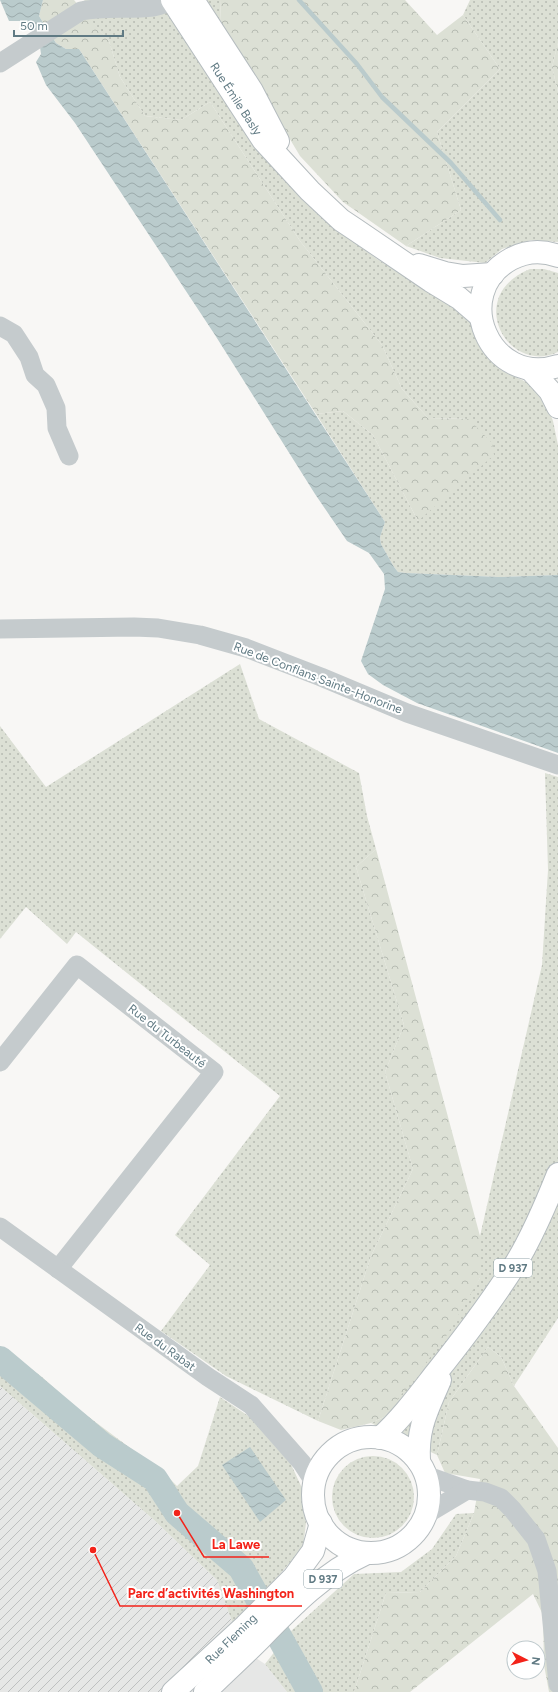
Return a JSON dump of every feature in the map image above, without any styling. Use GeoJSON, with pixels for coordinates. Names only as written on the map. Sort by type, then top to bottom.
{"type":"FeatureCollection","features":[{"type":"Feature","properties":{"kind":"main road","name":"Rue Émile Basly"},"geometry":{"type":"LineString","coordinates":[[179,0],[252,91],[280,144],[310,191]]}},
{"type":"Feature","properties":{"kind":"main road","name":"Rue Émile Basly"},"geometry":{"type":"LineString","coordinates":[[179,0],[246,117],[263,140],[310,191],[341,220],[431,281],[459,298],[480,316]]}},
{"type":"Feature","properties":{"kind":"main road"},"geometry":{"type":"LineString","coordinates":[[558,256],[549,253],[534,252],[518,255],[505,263],[493,274],[485,286],[481,300],[480,316],[484,331],[491,345],[502,356],[515,365],[530,369],[548,369],[558,366]]}},
{"type":"Feature","properties":{"kind":"main road"},"geometry":{"type":"LineString","coordinates":[[401,260],[445,273],[463,276],[493,274]]}},
{"type":"Feature","properties":{"kind":"main road"},"geometry":{"type":"LineString","coordinates":[[530,369],[550,391],[558,407]]}},
{"type":"Feature","properties":{"kind":"main road","name":"D 937"},"geometry":{"type":"LineString","coordinates":[[380,1438],[398,1421],[492,1300],[517,1262],[534,1229],[558,1174]]}},
{"type":"Feature","properties":{"kind":"main road","name":"D 937"},"geometry":{"type":"LineString","coordinates":[[422,1469],[418,1448],[422,1421],[452,1353]]}},
{"type":"Feature","properties":{"kind":"main road"},"geometry":{"type":"LineString","coordinates":[[380,1438],[394,1442],[407,1450],[422,1469],[429,1495],[425,1515],[413,1536],[403,1544],[386,1551],[367,1553],[353,1550],[340,1544],[329,1535],[320,1523],[315,1510],[315,1483],[324,1463],[339,1447],[359,1439],[380,1438]]}},
{"type":"Feature","properties":{"kind":"main road","name":"Rue Fleming"},"geometry":{"type":"LineString","coordinates":[[279,1606],[294,1577],[314,1551],[320,1523]]}},
{"type":"Feature","properties":{"kind":"main road","name":"Rue Fleming"},"geometry":{"type":"LineString","coordinates":[[205,1692],[252,1633],[279,1606],[320,1582],[351,1560],[367,1553]]}},
{"type":"Feature","properties":{"kind":"main road","name":"Rue Fleming"},"geometry":{"type":"LineString","coordinates":[[174,1692],[252,1633]]}},
{"type":"Feature","properties":{"kind":"street"},"geometry":{"type":"LineString","coordinates":[[0,63],[81,11],[94,8],[125,5],[155,7],[179,0]]}},
{"type":"Feature","properties":{"kind":"street"},"geometry":{"type":"LineString","coordinates":[[0,326],[14,334],[29,356],[35,375],[46,385],[56,408],[57,428],[69,456]]}},
{"type":"Feature","properties":{"kind":"street","name":"Rue de Conflans Sainte-Honorine"},"geometry":{"type":"LineString","coordinates":[[0,630],[134,627],[158,628],[200,635],[253,651],[322,677],[407,713],[558,765]]}},
{"type":"Feature","properties":{"kind":"street","name":"Rue du Turbeauté"},"geometry":{"type":"LineString","coordinates":[[0,1062],[77,965],[214,1072],[58,1270]]}},
{"type":"Feature","properties":{"kind":"street","name":"Rue du Rabat"},"geometry":{"type":"LineString","coordinates":[[0,1227],[208,1377],[251,1405],[302,1463],[315,1483]]}},
{"type":"Feature","properties":{"kind":"street"},"geometry":{"type":"LineString","coordinates":[[422,1469],[467,1490],[485,1492],[501,1498],[512,1509],[536,1540],[547,1570],[558,1684]]}},
{"type":"Feature","properties":{"kind":"street"},"geometry":{"type":"LineString","coordinates":[[425,1515],[467,1490]]}},
{"type":"Feature","properties":{"kind":"shaded area"},"geometry":{"type":"Polygon","coordinates":[[[0,1386],[154,1520],[217,1580],[233,1624],[188,1692],[0,1692],[0,1386]]]}},
{"type":"Feature","properties":{"kind":"shaded area"},"geometry":{"type":"Polygon","coordinates":[[[238,1646],[265,1664],[287,1692],[188,1692],[238,1646]]]}},
{"type":"Feature","properties":{"kind":"green space"},"geometry":{"type":"Polygon","coordinates":[[[43,0],[74,0],[109,41],[120,77],[145,116],[181,120],[210,102],[300,241],[382,345],[402,389],[428,418],[469,419],[492,443],[494,455],[418,521],[373,435],[343,411],[316,414],[79,49],[66,49],[56,43],[39,16],[43,0]]]}},
{"type":"Feature","properties":{"kind":"green space"},"geometry":{"type":"Polygon","coordinates":[[[85,0],[159,0],[328,223],[377,259],[457,308],[467,317],[476,330],[485,351],[494,364],[505,372],[535,386],[542,392],[553,421],[558,445],[558,575],[499,577],[398,572],[381,544],[380,537],[385,522],[316,414],[343,411],[373,435],[418,521],[469,419],[428,418],[402,389],[382,345],[300,241],[210,102],[181,120],[145,116],[120,77],[109,41],[77,5],[85,0]]]}},
{"type":"Feature","properties":{"kind":"green space"},"geometry":{"type":"Polygon","coordinates":[[[206,0],[221,0],[220,22],[206,0]]]}},
{"type":"Feature","properties":{"kind":"green space"},"geometry":{"type":"Polygon","coordinates":[[[221,0],[405,0],[437,35],[463,15],[500,69],[437,132],[461,210],[406,246],[343,202],[300,156],[220,22],[221,0]]]}},
{"type":"Feature","properties":{"kind":"green space"},"geometry":{"type":"Polygon","coordinates":[[[470,0],[558,0],[558,43],[552,67],[558,92],[558,242],[531,240],[502,249],[485,263],[440,258],[406,246],[461,210],[437,132],[500,69],[463,15],[470,0]]]}},
{"type":"Feature","properties":{"kind":"green space"},"geometry":{"type":"Polygon","coordinates":[[[558,43],[558,92],[552,67],[558,43]]]}},
{"type":"Feature","properties":{"kind":"green space"},"geometry":{"type":"Polygon","coordinates":[[[530,269],[544,269],[558,273],[558,352],[540,356],[523,353],[510,343],[500,330],[496,313],[499,297],[510,281],[530,269]]]}},
{"type":"Feature","properties":{"kind":"green space"},"geometry":{"type":"Polygon","coordinates":[[[240,664],[259,719],[359,773],[367,816],[376,849],[356,867],[404,1025],[385,1072],[413,1169],[371,1256],[318,1421],[226,1376],[161,1331],[210,1265],[175,1235],[280,1096],[76,932],[67,944],[26,907],[0,939],[0,726],[46,787],[240,664]]]}},
{"type":"Feature","properties":{"kind":"green space"},"geometry":{"type":"Polygon","coordinates":[[[545,773],[558,777],[558,1318],[514,1386],[501,1357],[488,1347],[449,1402],[437,1455],[371,1423],[384,1417],[480,1278],[480,1236],[542,965],[548,870],[545,773]]]}},
{"type":"Feature","properties":{"kind":"green space"},"geometry":{"type":"Polygon","coordinates":[[[376,849],[480,1236],[480,1278],[445,1338],[384,1417],[371,1423],[341,1430],[318,1421],[371,1256],[413,1169],[385,1072],[404,1025],[356,867],[376,849]]]}},
{"type":"Feature","properties":{"kind":"green space"},"geometry":{"type":"Polygon","coordinates":[[[0,1346],[42,1377],[74,1406],[165,1474],[177,1486],[198,1466],[220,1397],[250,1417],[289,1460],[302,1488],[306,1523],[303,1547],[270,1586],[233,1624],[217,1580],[154,1520],[0,1386],[0,1346]]]}},
{"type":"Feature","properties":{"kind":"green space"},"geometry":{"type":"Polygon","coordinates":[[[488,1347],[501,1357],[514,1386],[558,1448],[558,1692],[549,1692],[546,1676],[546,1640],[544,1640],[543,1615],[533,1594],[410,1692],[354,1692],[386,1593],[420,1592],[456,1556],[474,1513],[480,1479],[445,1473],[437,1455],[449,1402],[488,1347]]]}},
{"type":"Feature","properties":{"kind":"green space"},"geometry":{"type":"Polygon","coordinates":[[[373,1456],[389,1459],[402,1468],[411,1481],[414,1497],[411,1513],[402,1526],[389,1535],[373,1538],[357,1535],[344,1526],[335,1513],[332,1497],[335,1481],[344,1468],[357,1459],[373,1456]]]}},
{"type":"Feature","properties":{"kind":"green space"},"geometry":{"type":"Polygon","coordinates":[[[474,1513],[456,1556],[420,1592],[386,1593],[354,1692],[287,1692],[265,1664],[290,1632],[354,1574],[401,1572],[432,1549],[456,1514],[474,1513]]]}},
{"type":"Feature","properties":{"kind":"water"},"geometry":{"type":"Polygon","coordinates":[[[0,0],[43,0],[39,16],[56,43],[66,49],[79,49],[385,522],[380,537],[381,544],[398,572],[499,577],[558,575],[558,753],[417,703],[383,685],[368,674],[361,661],[385,589],[384,574],[369,553],[347,541],[315,494],[215,335],[75,123],[46,85],[36,62],[41,54],[40,47],[28,24],[20,21],[9,21],[0,0]]]}},
{"type":"Feature","properties":{"kind":"water"},"geometry":{"type":"Polygon","coordinates":[[[250,1447],[286,1500],[260,1522],[222,1465],[250,1447]]]}},
{"type":"Feature","properties":{"kind":"waterway"},"geometry":{"type":"LineString","coordinates":[[299,0],[357,64],[382,97],[451,163],[500,220]]}},
{"type":"Feature","properties":{"kind":"waterway"},"geometry":{"type":"LineString","coordinates":[[0,1359],[102,1445],[155,1479],[177,1513],[241,1568],[310,1692]]}},
{"type":"Feature","properties":{"kind":"place","name":"La Lawe"},"geometry":{"type":"Point","coordinates":[177,1513]}},
{"type":"Feature","properties":{"kind":"place","name":"Parc d’activités Washington"},"geometry":{"type":"Point","coordinates":[93,1550]}}]}
